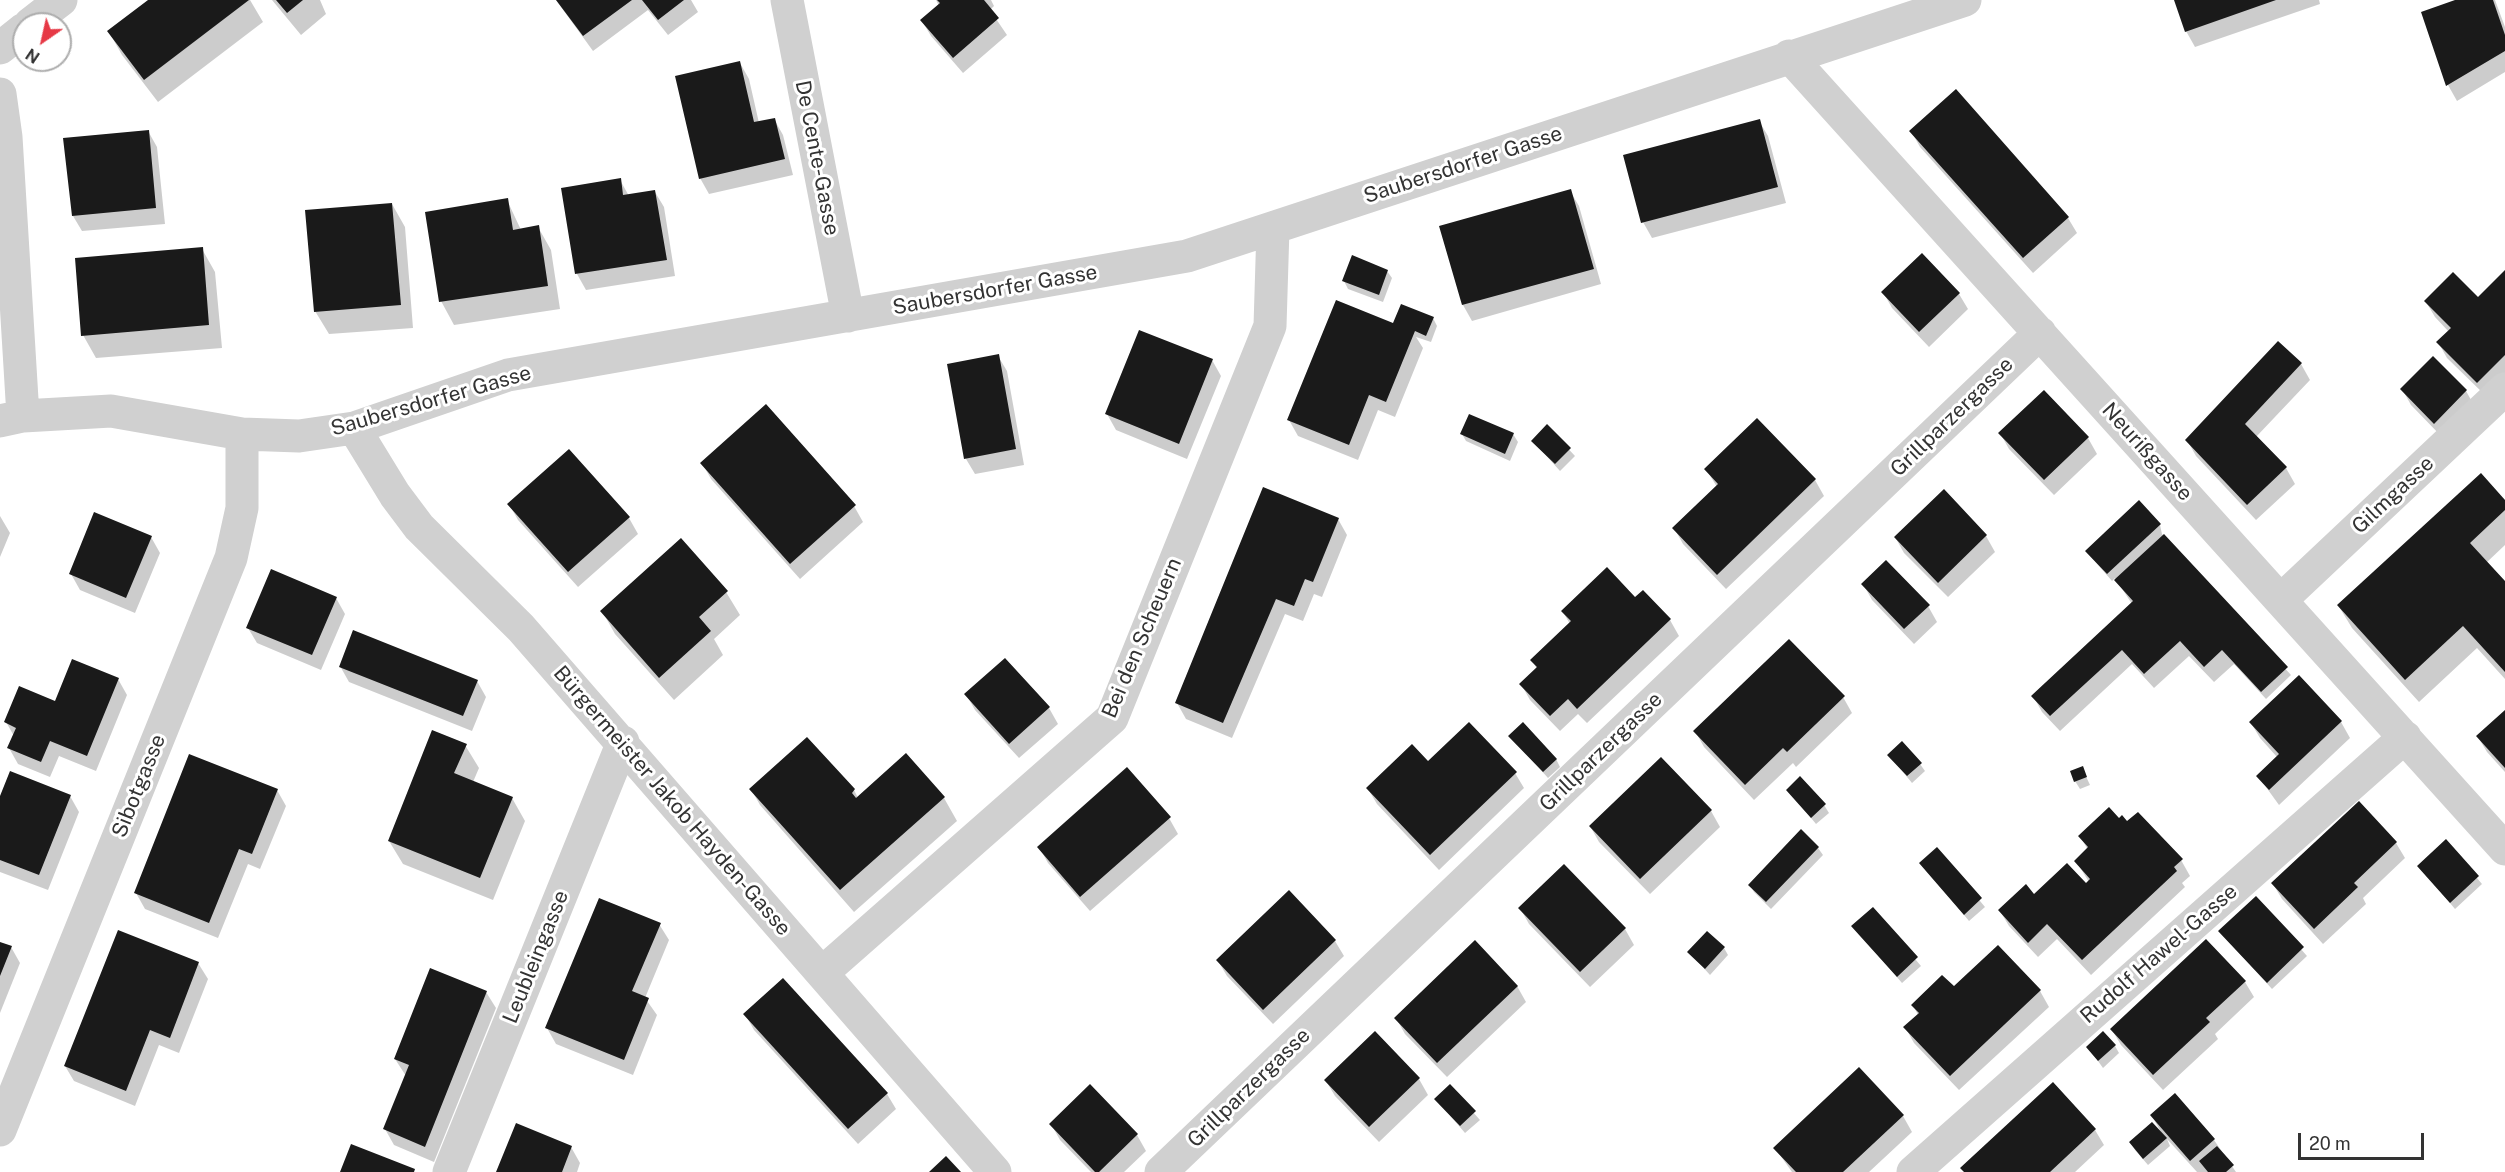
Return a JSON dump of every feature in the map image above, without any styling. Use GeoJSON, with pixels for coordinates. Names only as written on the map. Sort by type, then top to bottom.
{"type":"FeatureCollection","features":[{"type":"Feature","properties":{"kind":"street"},"geometry":{"type":"LineString","coordinates":[[46,12],[61,0]]}},
{"type":"Feature","properties":{"kind":"street","name":"De Cente-Gasse"},"geometry":{"type":"LineString","coordinates":[[787,0],[848,316]]}},
{"type":"Feature","properties":{"kind":"street","name":"Saubersdorfer Gasse"},"geometry":{"type":"LineString","coordinates":[[11,418],[111,411],[242,434],[299,436],[354,428],[508,375],[1187,256],[1789,56],[1965,0]]}},
{"type":"Feature","properties":{"kind":"street"},"geometry":{"type":"LineString","coordinates":[[0,48],[12,38]]}},
{"type":"Feature","properties":{"kind":"street","name":"Neurißgasse"},"geometry":{"type":"LineString","coordinates":[[1789,56],[2505,849]]}},
{"type":"Feature","properties":{"kind":"street"},"geometry":{"type":"LineString","coordinates":[[0,94],[6,137],[11,418]]}},
{"type":"Feature","properties":{"kind":"street","name":"Bei den Scheuern"},"geometry":{"type":"LineString","coordinates":[[822,973],[1112,718],[1270,326],[1273,228]]}},
{"type":"Feature","properties":{"kind":"street","name":"Grillparzergasse"},"geometry":{"type":"LineString","coordinates":[[1161,1172],[2040,333]]}},
{"type":"Feature","properties":{"kind":"street","name":"Gilmgasse"},"geometry":{"type":"LineString","coordinates":[[2281,600],[2505,389]]}},
{"type":"Feature","properties":{"kind":"street","name":"Bürgermeister Jakob Hayden-Gasse"},"geometry":{"type":"LineString","coordinates":[[354,428],[395,495],[419,527],[521,628],[623,742],[995,1172]]}},
{"type":"Feature","properties":{"kind":"street","name":"Sibotgasse"},"geometry":{"type":"LineString","coordinates":[[1,1124],[231,558],[242,508],[242,434]]}},
{"type":"Feature","properties":{"kind":"street","name":"Rudolf Hawel-Gasse"},"geometry":{"type":"LineString","coordinates":[[1913,1172],[2404,737]]}},
{"type":"Feature","properties":{"kind":"street","name":"Leubleingasse"},"geometry":{"type":"LineString","coordinates":[[449,1172],[623,742]]}},
{"type":"Feature","properties":{"kind":"building"},"geometry":{"type":"Polygon","coordinates":[[[148,0],[249,0],[144,80],[107,31],[148,0]]]}},
{"type":"Feature","properties":{"kind":"building"},"geometry":{"type":"Polygon","coordinates":[[[276,0],[303,0],[287,13],[276,0]]]}},
{"type":"Feature","properties":{"kind":"building"},"geometry":{"type":"Polygon","coordinates":[[[556,0],[632,0],[583,36],[556,0]]]}},
{"type":"Feature","properties":{"kind":"building"},"geometry":{"type":"Polygon","coordinates":[[[642,0],[684,0],[658,20],[642,0]]]}},
{"type":"Feature","properties":{"kind":"building"},"geometry":{"type":"Polygon","coordinates":[[[937,0],[984,0],[999,18],[953,58],[920,20],[940,3],[937,0]]]}},
{"type":"Feature","properties":{"kind":"building"},"geometry":{"type":"Polygon","coordinates":[[[2174,0],[2276,0],[2185,32],[2174,0]]]}},
{"type":"Feature","properties":{"kind":"building"},"geometry":{"type":"Polygon","coordinates":[[[2455,0],[2493,0],[2505,35],[2505,51],[2446,86],[2421,12],[2455,0]]]}},
{"type":"Feature","properties":{"kind":"building"},"geometry":{"type":"Polygon","coordinates":[[[740,61],[754,122],[775,118],[785,159],[699,179],[675,76],[740,61]]]}},
{"type":"Feature","properties":{"kind":"building"},"geometry":{"type":"Polygon","coordinates":[[[1956,89],[2069,217],[2023,258],[1909,131],[1956,89]]]}},
{"type":"Feature","properties":{"kind":"building"},"geometry":{"type":"Polygon","coordinates":[[[1760,119],[1778,187],[1641,223],[1623,155],[1760,119]]]}},
{"type":"Feature","properties":{"kind":"building"},"geometry":{"type":"Polygon","coordinates":[[[149,130],[156,208],[72,216],[63,138],[149,130]]]}},
{"type":"Feature","properties":{"kind":"building"},"geometry":{"type":"Polygon","coordinates":[[[621,178],[623,195],[655,190],[667,260],[575,274],[561,188],[621,178]]]}},
{"type":"Feature","properties":{"kind":"building"},"geometry":{"type":"Polygon","coordinates":[[[1571,189],[1594,269],[1462,305],[1439,226],[1571,189]]]}},
{"type":"Feature","properties":{"kind":"building"},"geometry":{"type":"Polygon","coordinates":[[[508,198],[513,230],[539,225],[548,286],[439,302],[425,212],[508,198]]]}},
{"type":"Feature","properties":{"kind":"building"},"geometry":{"type":"Polygon","coordinates":[[[392,203],[401,305],[314,312],[305,210],[392,203]]]}},
{"type":"Feature","properties":{"kind":"building"},"geometry":{"type":"Polygon","coordinates":[[[203,247],[209,325],[81,336],[75,258],[203,247]]]}},
{"type":"Feature","properties":{"kind":"building"},"geometry":{"type":"Polygon","coordinates":[[[1922,253],[1960,293],[1919,332],[1881,292],[1922,253]]]}},
{"type":"Feature","properties":{"kind":"building"},"geometry":{"type":"Polygon","coordinates":[[[1352,255],[1388,270],[1379,295],[1342,281],[1352,255]]]}},
{"type":"Feature","properties":{"kind":"building"},"geometry":{"type":"Polygon","coordinates":[[[2505,270],[2505,355],[2477,383],[2436,342],[2451,328],[2424,301],[2453,272],[2478,297],[2505,270]]]}},
{"type":"Feature","properties":{"kind":"building"},"geometry":{"type":"Polygon","coordinates":[[[1336,300],[1393,323],[1401,304],[1434,317],[1426,336],[1415,331],[1386,402],[1369,395],[1349,445],[1287,420],[1336,300]]]}},
{"type":"Feature","properties":{"kind":"building"},"geometry":{"type":"Polygon","coordinates":[[[1139,330],[1213,359],[1179,444],[1105,414],[1139,330]]]}},
{"type":"Feature","properties":{"kind":"building"},"geometry":{"type":"Polygon","coordinates":[[[2278,341],[2302,363],[2245,424],[2287,467],[2247,505],[2185,440],[2278,341]]]}},
{"type":"Feature","properties":{"kind":"building"},"geometry":{"type":"Polygon","coordinates":[[[999,354],[1016,449],[964,459],[947,364],[999,354]]]}},
{"type":"Feature","properties":{"kind":"building"},"geometry":{"type":"Polygon","coordinates":[[[2433,356],[2467,390],[2434,424],[2400,389],[2433,356]]]}},
{"type":"Feature","properties":{"kind":"building"},"geometry":{"type":"Polygon","coordinates":[[[2044,390],[2089,437],[2044,480],[1998,433],[2044,390]]]}},
{"type":"Feature","properties":{"kind":"building"},"geometry":{"type":"Polygon","coordinates":[[[766,404],[856,505],[790,564],[700,463],[766,404]]]}},
{"type":"Feature","properties":{"kind":"building"},"geometry":{"type":"Polygon","coordinates":[[[1469,414],[1514,433],[1505,454],[1460,434],[1469,414]]]}},
{"type":"Feature","properties":{"kind":"building"},"geometry":{"type":"Polygon","coordinates":[[[1757,418],[1816,479],[1717,575],[1672,528],[1718,484],[1704,469],[1757,418]]]}},
{"type":"Feature","properties":{"kind":"building"},"geometry":{"type":"Polygon","coordinates":[[[1547,424],[1571,448],[1555,464],[1531,441],[1547,424]]]}},
{"type":"Feature","properties":{"kind":"building"},"geometry":{"type":"Polygon","coordinates":[[[569,449],[630,517],[568,572],[507,504],[569,449]]]}},
{"type":"Feature","properties":{"kind":"building"},"geometry":{"type":"Polygon","coordinates":[[[2481,473],[2505,500],[2505,510],[2470,543],[2505,581],[2505,672],[2463,626],[2405,680],[2337,605],[2481,473]]]}},
{"type":"Feature","properties":{"kind":"building"},"geometry":{"type":"Polygon","coordinates":[[[1263,487],[1339,518],[1313,582],[1305,579],[1294,606],[1276,599],[1223,723],[1175,703],[1263,487]]]}},
{"type":"Feature","properties":{"kind":"building"},"geometry":{"type":"Polygon","coordinates":[[[1944,489],[1987,535],[1938,583],[1894,537],[1944,489]]]}},
{"type":"Feature","properties":{"kind":"building"},"geometry":{"type":"Polygon","coordinates":[[[2139,500],[2161,524],[2107,574],[2085,551],[2139,500]]]}},
{"type":"Feature","properties":{"kind":"building"},"geometry":{"type":"Polygon","coordinates":[[[94,512],[152,536],[126,598],[69,574],[94,512]]]}},
{"type":"Feature","properties":{"kind":"building"},"geometry":{"type":"Polygon","coordinates":[[[2164,534],[2288,667],[2261,692],[2222,650],[2204,667],[2180,641],[2144,674],[2122,650],[2050,716],[2031,696],[2133,601],[2114,580],[2164,534]]]}},
{"type":"Feature","properties":{"kind":"building"},"geometry":{"type":"Polygon","coordinates":[[[681,538],[728,591],[699,617],[711,631],[659,678],[600,611],[681,538]]]}},
{"type":"Feature","properties":{"kind":"building"},"geometry":{"type":"Polygon","coordinates":[[[1886,560],[1930,605],[1904,629],[1861,584],[1886,560]]]}},
{"type":"Feature","properties":{"kind":"building"},"geometry":{"type":"Polygon","coordinates":[[[1607,567],[1635,597],[1643,590],[1671,619],[1577,709],[1568,699],[1550,716],[1519,684],[1537,667],[1530,660],[1571,621],[1561,611],[1607,567]]]}},
{"type":"Feature","properties":{"kind":"building"},"geometry":{"type":"Polygon","coordinates":[[[271,569],[337,597],[312,655],[246,628],[271,569]]]}},
{"type":"Feature","properties":{"kind":"building"},"geometry":{"type":"Polygon","coordinates":[[[353,630],[478,680],[463,716],[339,667],[353,630]]]}},
{"type":"Feature","properties":{"kind":"building"},"geometry":{"type":"Polygon","coordinates":[[[1789,639],[1845,696],[1787,752],[1783,748],[1745,785],[1693,731],[1789,639]]]}},
{"type":"Feature","properties":{"kind":"building"},"geometry":{"type":"Polygon","coordinates":[[[1005,658],[1050,707],[1009,744],[964,694],[1005,658]]]}},
{"type":"Feature","properties":{"kind":"building"},"geometry":{"type":"Polygon","coordinates":[[[72,659],[119,678],[87,756],[50,741],[41,762],[7,748],[16,728],[4,722],[19,686],[55,701],[72,659]]]}},
{"type":"Feature","properties":{"kind":"building"},"geometry":{"type":"Polygon","coordinates":[[[2299,675],[2342,721],[2269,790],[2256,776],[2279,754],[2249,722],[2299,675]]]}},
{"type":"Feature","properties":{"kind":"building"},"geometry":{"type":"Polygon","coordinates":[[[2505,710],[2505,768],[2476,736],[2505,710]]]}},
{"type":"Feature","properties":{"kind":"building"},"geometry":{"type":"Polygon","coordinates":[[[1469,722],[1517,772],[1430,855],[1366,788],[1412,744],[1428,761],[1469,722]]]}},
{"type":"Feature","properties":{"kind":"building"},"geometry":{"type":"Polygon","coordinates":[[[1523,722],[1557,759],[1543,772],[1508,736],[1523,722]]]}},
{"type":"Feature","properties":{"kind":"building"},"geometry":{"type":"Polygon","coordinates":[[[432,730],[467,744],[454,773],[513,797],[480,878],[388,841],[432,730]]]}},
{"type":"Feature","properties":{"kind":"building"},"geometry":{"type":"Polygon","coordinates":[[[807,737],[855,789],[852,793],[856,798],[906,753],[945,797],[840,890],[749,789],[807,737]]]}},
{"type":"Feature","properties":{"kind":"building"},"geometry":{"type":"Polygon","coordinates":[[[1902,741],[1922,763],[1907,776],[1887,755],[1902,741]]]}},
{"type":"Feature","properties":{"kind":"building"},"geometry":{"type":"Polygon","coordinates":[[[189,754],[278,789],[252,854],[239,849],[209,923],[134,893],[189,754]]]}},
{"type":"Feature","properties":{"kind":"building"},"geometry":{"type":"Polygon","coordinates":[[[1661,757],[1712,810],[1640,879],[1589,826],[1661,757]]]}},
{"type":"Feature","properties":{"kind":"building"},"geometry":{"type":"Polygon","coordinates":[[[2083,766],[2087,777],[2074,782],[2070,771],[2083,766]]]}},
{"type":"Feature","properties":{"kind":"building"},"geometry":{"type":"Polygon","coordinates":[[[1127,767],[1171,817],[1080,897],[1037,847],[1127,767]]]}},
{"type":"Feature","properties":{"kind":"building"},"geometry":{"type":"Polygon","coordinates":[[[10,771],[71,795],[39,875],[0,860],[0,796],[10,771]]]}},
{"type":"Feature","properties":{"kind":"building"},"geometry":{"type":"Polygon","coordinates":[[[1800,776],[1826,804],[1811,818],[1786,790],[1800,776]]]}},
{"type":"Feature","properties":{"kind":"building"},"geometry":{"type":"Polygon","coordinates":[[[2359,801],[2397,842],[2354,883],[2358,887],[2314,929],[2271,883],[2359,801]]]}},
{"type":"Feature","properties":{"kind":"building"},"geometry":{"type":"Polygon","coordinates":[[[2109,807],[2119,818],[2122,815],[2127,821],[2138,812],[2183,859],[2174,867],[2177,871],[2082,960],[2047,924],[2028,943],[1998,910],[2026,884],[2034,894],[2067,863],[2086,883],[2090,879],[2074,861],[2088,847],[2078,836],[2109,807]]]}},
{"type":"Feature","properties":{"kind":"building"},"geometry":{"type":"Polygon","coordinates":[[[1801,829],[1819,847],[1766,902],[1748,885],[1801,829]]]}},
{"type":"Feature","properties":{"kind":"building"},"geometry":{"type":"Polygon","coordinates":[[[2446,839],[2479,876],[2450,903],[2417,866],[2446,839]]]}},
{"type":"Feature","properties":{"kind":"building"},"geometry":{"type":"Polygon","coordinates":[[[1937,847],[1982,898],[1964,915],[1919,863],[1937,847]]]}},
{"type":"Feature","properties":{"kind":"building"},"geometry":{"type":"Polygon","coordinates":[[[1564,864],[1626,928],[1580,972],[1518,908],[1564,864]]]}},
{"type":"Feature","properties":{"kind":"building"},"geometry":{"type":"Polygon","coordinates":[[[1289,890],[1336,940],[1263,1010],[1216,960],[1289,890]]]}},
{"type":"Feature","properties":{"kind":"building"},"geometry":{"type":"Polygon","coordinates":[[[2256,896],[2304,947],[2267,983],[2218,931],[2256,896]]]}},
{"type":"Feature","properties":{"kind":"building"},"geometry":{"type":"Polygon","coordinates":[[[599,898],[661,923],[632,991],[649,998],[624,1060],[545,1028],[599,898]]]}},
{"type":"Feature","properties":{"kind":"building"},"geometry":{"type":"Polygon","coordinates":[[[1873,907],[1918,957],[1897,977],[1851,926],[1873,907]]]}},
{"type":"Feature","properties":{"kind":"building"},"geometry":{"type":"Polygon","coordinates":[[[118,930],[199,962],[170,1038],[150,1030],[126,1091],[64,1066],[118,930]]]}},
{"type":"Feature","properties":{"kind":"building"},"geometry":{"type":"Polygon","coordinates":[[[1707,931],[1725,947],[1705,969],[1687,952],[1707,931]]]}},
{"type":"Feature","properties":{"kind":"building"},"geometry":{"type":"Polygon","coordinates":[[[2206,939],[2246,981],[2206,1018],[2210,1022],[2153,1075],[2110,1029],[2206,939]]]}},
{"type":"Feature","properties":{"kind":"building"},"geometry":{"type":"Polygon","coordinates":[[[1475,940],[1518,986],[1437,1063],[1394,1018],[1475,940]]]}},
{"type":"Feature","properties":{"kind":"building"},"geometry":{"type":"Polygon","coordinates":[[[0,942],[12,946],[0,976],[0,942]]]}},
{"type":"Feature","properties":{"kind":"building"},"geometry":{"type":"Polygon","coordinates":[[[1998,945],[2041,990],[1950,1076],[1903,1027],[1919,1013],[1911,1005],[1942,975],[1954,986],[1998,945]]]}},
{"type":"Feature","properties":{"kind":"building"},"geometry":{"type":"Polygon","coordinates":[[[430,968],[487,991],[425,1147],[383,1129],[409,1065],[394,1059],[430,968]]]}},
{"type":"Feature","properties":{"kind":"building"},"geometry":{"type":"Polygon","coordinates":[[[783,978],[888,1093],[848,1129],[743,1014],[783,978]]]}},
{"type":"Feature","properties":{"kind":"building"},"geometry":{"type":"Polygon","coordinates":[[[1375,1031],[1420,1078],[1369,1127],[1324,1080],[1375,1031]]]}},
{"type":"Feature","properties":{"kind":"building"},"geometry":{"type":"Polygon","coordinates":[[[2103,1031],[2116,1045],[2098,1061],[2086,1047],[2103,1031]]]}},
{"type":"Feature","properties":{"kind":"building"},"geometry":{"type":"Polygon","coordinates":[[[1859,1067],[1904,1115],[1843,1172],[1796,1172],[1773,1148],[1859,1067]]]}},
{"type":"Feature","properties":{"kind":"building"},"geometry":{"type":"Polygon","coordinates":[[[2053,1082],[2096,1129],[2050,1172],[1964,1172],[1960,1168],[2053,1082]]]}},
{"type":"Feature","properties":{"kind":"building"},"geometry":{"type":"Polygon","coordinates":[[[1090,1084],[1138,1134],[1099,1172],[1095,1172],[1049,1124],[1090,1084]]]}},
{"type":"Feature","properties":{"kind":"building"},"geometry":{"type":"Polygon","coordinates":[[[1450,1084],[1476,1111],[1460,1126],[1434,1099],[1450,1084]]]}},
{"type":"Feature","properties":{"kind":"building"},"geometry":{"type":"Polygon","coordinates":[[[2175,1093],[2215,1139],[2190,1161],[2150,1115],[2175,1093]]]}},
{"type":"Feature","properties":{"kind":"building"},"geometry":{"type":"Polygon","coordinates":[[[2152,1122],[2167,1138],[2143,1159],[2129,1142],[2152,1122]]]}},
{"type":"Feature","properties":{"kind":"building"},"geometry":{"type":"Polygon","coordinates":[[[516,1123],[572,1146],[562,1172],[496,1172],[516,1123]]]}},
{"type":"Feature","properties":{"kind":"building"},"geometry":{"type":"Polygon","coordinates":[[[351,1144],[415,1169],[414,1172],[340,1172],[351,1144]]]}},
{"type":"Feature","properties":{"kind":"building"},"geometry":{"type":"Polygon","coordinates":[[[2217,1146],[2234,1165],[2226,1172],[2208,1172],[2199,1161],[2217,1146]]]}},
{"type":"Feature","properties":{"kind":"building"},"geometry":{"type":"Polygon","coordinates":[[[946,1156],[961,1172],[929,1172],[946,1156]]]}}]}
